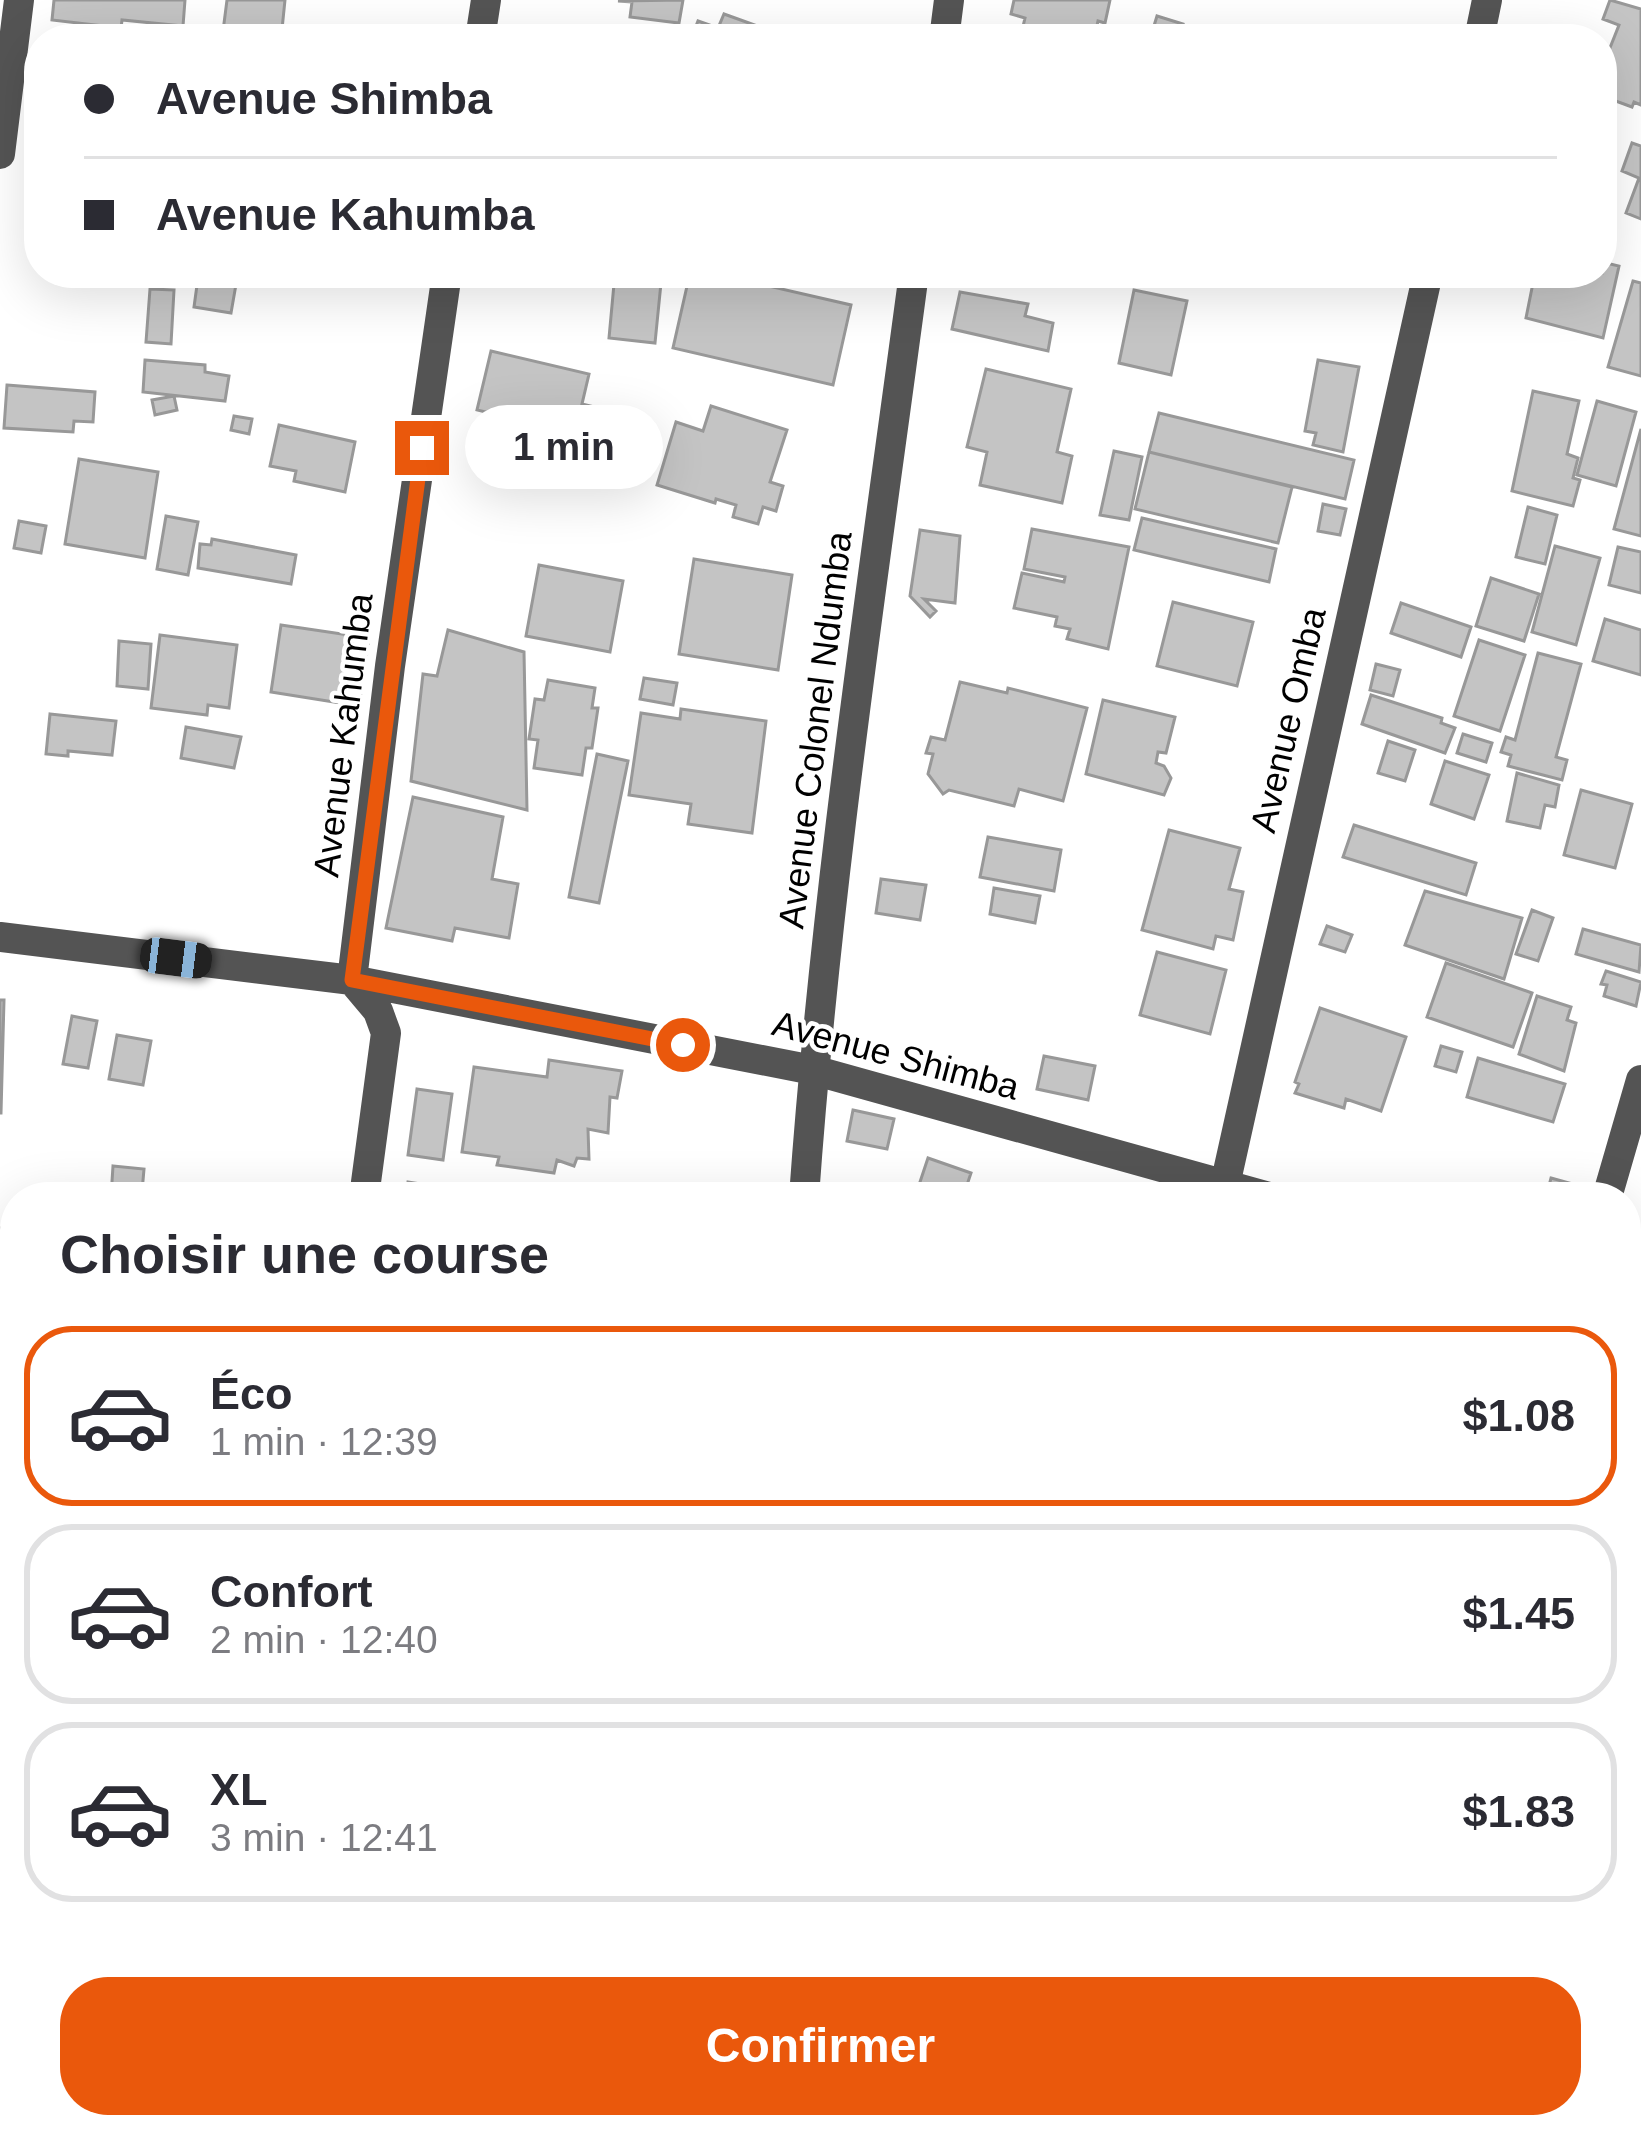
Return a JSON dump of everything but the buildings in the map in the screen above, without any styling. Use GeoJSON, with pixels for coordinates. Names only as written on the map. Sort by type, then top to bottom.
{"type":"FeatureCollection","features":[{"type":"Feature","properties":{"kind":"street"},"geometry":{"type":"LineString","coordinates":[[0,154],[19,0]]}},
{"type":"Feature","properties":{"kind":"street","name":"Avenue Kahumba"},"geometry":{"type":"LineString","coordinates":[[352,980],[445,288]]}},
{"type":"Feature","properties":{"kind":"street","name":"Avenue Colonel Ndumba"},"geometry":{"type":"LineString","coordinates":[[805,1182],[813,1070],[912,288]]}},
{"type":"Feature","properties":{"kind":"street","name":"Avenue Omba"},"geometry":{"type":"LineString","coordinates":[[1226,1182],[1425,288]]}},
{"type":"Feature","properties":{"kind":"street","name":"Avenue Shimba"},"geometry":{"type":"LineString","coordinates":[[0,937],[352,980],[813,1070],[1214,1182]]}},
{"type":"Feature","properties":{"kind":"street"},"geometry":{"type":"LineString","coordinates":[[352,980],[378,1011],[386,1033],[366,1182]]}},
{"type":"Feature","properties":{"kind":"street"},"geometry":{"type":"LineString","coordinates":[[1610,1182],[1641,1080]]}},
{"type":"Feature","properties":{"kind":"route"},"geometry":{"type":"LineString","coordinates":[[422,448],[352,980],[683,1045]]}}]}
